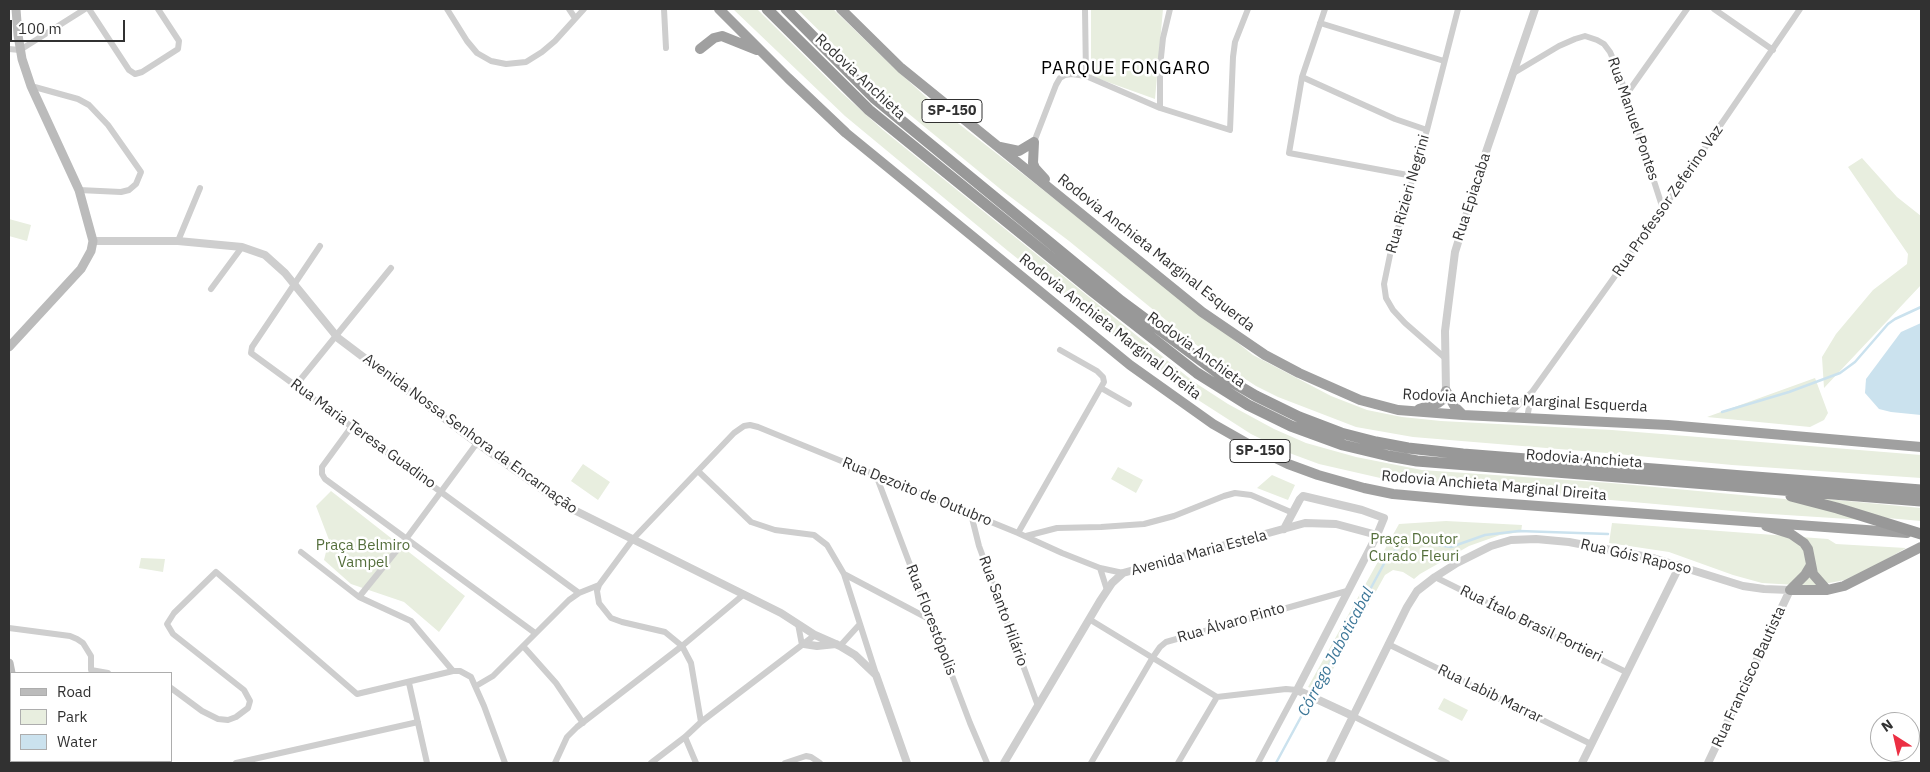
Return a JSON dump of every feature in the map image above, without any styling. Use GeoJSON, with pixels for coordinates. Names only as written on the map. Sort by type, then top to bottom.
{"type":"FeatureCollection","features":[{"type":"Feature","properties":{"kind":"highway","name":"Rodovia Anchieta Marginal Direita"},"geometry":{"type":"LineString","coordinates":[[719,9],[846,133],[1123,359],[1191,408],[1257,449],[1318,475],[1393,494],[1451,500],[1921,534]]}},
{"type":"Feature","properties":{"kind":"highway","name":"Rodovia Anchieta"},"geometry":{"type":"LineString","coordinates":[[767,9],[869,110],[1092,291],[1197,373],[1248,405],[1291,426],[1343,445],[1417,461],[1921,501]]}},
{"type":"Feature","properties":{"kind":"highway","name":"Rodovia Anchieta"},"geometry":{"type":"LineString","coordinates":[[786,9],[874,98],[1121,301],[1222,376],[1298,417],[1341,433],[1408,448],[1921,490]]}},
{"type":"Feature","properties":{"kind":"highway","name":"Rodovia Anchieta Marginal Esquerda"},"geometry":{"type":"LineString","coordinates":[[841,9],[901,68],[1202,312],[1265,355],[1299,373],[1360,400],[1398,410],[1668,425],[1921,447]]}},
{"type":"Feature","properties":{"kind":"highway"},"geometry":{"type":"LineString","coordinates":[[700,49],[714,38],[722,36],[761,51]]}},
{"type":"Feature","properties":{"kind":"highway"},"geometry":{"type":"LineString","coordinates":[[996,146],[1019,151],[1034,142]]}},
{"type":"Feature","properties":{"kind":"highway"},"geometry":{"type":"LineString","coordinates":[[1034,142],[1032,158],[1035,168],[1070,205]]}},
{"type":"Feature","properties":{"kind":"highway"},"geometry":{"type":"LineString","coordinates":[[1415,410],[1442,400],[1446,392]]}},
{"type":"Feature","properties":{"kind":"highway"},"geometry":{"type":"LineString","coordinates":[[1446,392],[1455,407],[1463,415]]}},
{"type":"Feature","properties":{"kind":"highway"},"geometry":{"type":"LineString","coordinates":[[1750,487],[1816,502],[1921,534]]}},
{"type":"Feature","properties":{"kind":"highway"},"geometry":{"type":"LineString","coordinates":[[1753,522],[1796,537],[1808,549],[1816,579],[1827,590]]}},
{"type":"Feature","properties":{"kind":"highway"},"geometry":{"type":"LineString","coordinates":[[1790,590],[1827,590],[1844,586],[1862,579],[1921,548]]}},
{"type":"Feature","properties":{"kind":"highway"},"geometry":{"type":"LineString","coordinates":[[1790,590],[1805,575],[1811,565]]}},
{"type":"Feature","properties":{"kind":"main road"},"geometry":{"type":"LineString","coordinates":[[10,345],[81,269],[91,251],[92,241],[79,190],[31,86],[20,50],[16,9]]}},
{"type":"Feature","properties":{"kind":"street"},"geometry":{"type":"LineString","coordinates":[[9,50],[20,50],[85,9]]}},
{"type":"Feature","properties":{"kind":"street"},"geometry":{"type":"LineString","coordinates":[[89,9],[129,70],[135,74],[142,72],[178,49],[178,41],[158,9]]}},
{"type":"Feature","properties":{"kind":"street"},"geometry":{"type":"LineString","coordinates":[[447,9],[467,41],[477,53],[491,61],[506,64],[526,62],[542,52],[584,9]]}},
{"type":"Feature","properties":{"kind":"street"},"geometry":{"type":"LineString","coordinates":[[569,9],[574,18]]}},
{"type":"Feature","properties":{"kind":"street"},"geometry":{"type":"LineString","coordinates":[[664,9],[666,48]]}},
{"type":"Feature","properties":{"kind":"street"},"geometry":{"type":"LineString","coordinates":[[1085,9],[1086,76]]}},
{"type":"Feature","properties":{"kind":"street"},"geometry":{"type":"LineString","coordinates":[[1160,108],[1160,67],[1163,38],[1170,9]]}},
{"type":"Feature","properties":{"kind":"street"},"geometry":{"type":"LineString","coordinates":[[1034,142],[1056,85],[1060,78],[1072,74],[1086,76],[1160,108],[1230,130],[1233,57],[1236,42],[1248,9]]}},
{"type":"Feature","properties":{"kind":"street"},"geometry":{"type":"LineString","coordinates":[[1325,9],[1302,77],[1289,153],[1414,176]]}},
{"type":"Feature","properties":{"kind":"street","name":"Rua Rizieri Negrini"},"geometry":{"type":"LineString","coordinates":[[1445,358],[1393,310],[1386,298],[1384,284],[1390,255],[1427,130],[1458,9]]}},
{"type":"Feature","properties":{"kind":"street","name":"Rua Epiacaba"},"geometry":{"type":"LineString","coordinates":[[1446,392],[1445,358],[1448,298],[1458,240],[1535,9]]}},
{"type":"Feature","properties":{"kind":"street"},"geometry":{"type":"LineString","coordinates":[[1626,95],[1687,9]]}},
{"type":"Feature","properties":{"kind":"street"},"geometry":{"type":"LineString","coordinates":[[1714,9],[1773,50]]}},
{"type":"Feature","properties":{"kind":"street","name":"Rua Professor Zeferino Vaz"},"geometry":{"type":"LineString","coordinates":[[1506,416],[1532,392],[1663,209],[1800,9]]}},
{"type":"Feature","properties":{"kind":"street"},"geometry":{"type":"LineString","coordinates":[[1320,23],[1444,61]]}},
{"type":"Feature","properties":{"kind":"street","name":"Rua Manuel Pontes"},"geometry":{"type":"LineString","coordinates":[[1512,74],[1559,46],[1585,36],[1597,40],[1610,52],[1663,209]]}},
{"type":"Feature","properties":{"kind":"street"},"geometry":{"type":"LineString","coordinates":[[1302,77],[1395,119],[1427,130]]}},
{"type":"Feature","properties":{"kind":"street"},"geometry":{"type":"LineString","coordinates":[[31,86],[78,99],[89,105],[108,125],[140,168],[140,176],[136,184],[129,190],[120,192],[79,190]]}},
{"type":"Feature","properties":{"kind":"street"},"geometry":{"type":"LineString","coordinates":[[178,241],[200,188]]}},
{"type":"Feature","properties":{"kind":"street","name":"Avenida Nossa Senhora da Encarnação"},"geometry":{"type":"LineString","coordinates":[[92,241],[178,241],[242,247],[265,255],[278,265],[336,336],[564,505],[781,613],[815,635],[838,645],[862,661],[876,675],[907,763]]}},
{"type":"Feature","properties":{"kind":"street","name":"Rua Maria Teresa Guadino"},"geometry":{"type":"LineString","coordinates":[[320,246],[293,283],[250,351],[252,354],[442,491],[579,593]]}},
{"type":"Feature","properties":{"kind":"street"},"geometry":{"type":"LineString","coordinates":[[211,289],[242,247]]}},
{"type":"Feature","properties":{"kind":"street"},"geometry":{"type":"LineString","coordinates":[[296,385],[391,268]]}},
{"type":"Feature","properties":{"kind":"street"},"geometry":{"type":"LineString","coordinates":[[1018,533],[1104,380],[1097,371],[1060,350]]}},
{"type":"Feature","properties":{"kind":"street"},"geometry":{"type":"LineString","coordinates":[[1101,388],[1129,404]]}},
{"type":"Feature","properties":{"kind":"street","name":"Rua Professor Zeferino Vaz"},"geometry":{"type":"LineString","coordinates":[[1527,418],[1532,392]]}},
{"type":"Feature","properties":{"kind":"street"},"geometry":{"type":"LineString","coordinates":[[352,426],[322,467],[322,474],[328,482],[534,633]]}},
{"type":"Feature","properties":{"kind":"street","name":"Rua Dezoito de Outubro"},"geometry":{"type":"LineString","coordinates":[[698,470],[734,433],[744,426],[758,428],[1026,536],[1062,553],[1100,568],[1123,573]]}},
{"type":"Feature","properties":{"kind":"street"},"geometry":{"type":"LineString","coordinates":[[360,597],[478,443]]}},
{"type":"Feature","properties":{"kind":"street"},"geometry":{"type":"LineString","coordinates":[[701,722],[691,664],[682,646],[664,632],[611,618],[598,603],[597,591],[599,585],[633,539],[698,470],[751,522],[775,530],[805,533],[820,538],[833,553],[844,574],[876,675]]}},
{"type":"Feature","properties":{"kind":"street","name":"Rua Florestópolis"},"geometry":{"type":"LineString","coordinates":[[876,476],[987,763]]}},
{"type":"Feature","properties":{"kind":"street"},"geometry":{"type":"LineString","coordinates":[[1026,536],[1057,528],[1144,524],[1174,516],[1224,496],[1235,494],[1251,495],[1292,513]]}},
{"type":"Feature","properties":{"kind":"street"},"geometry":{"type":"LineString","coordinates":[[1258,763],[1384,518],[1349,506],[1303,496],[1284,530]]}},
{"type":"Feature","properties":{"kind":"street","name":"Rua Santo Hilário"},"geometry":{"type":"LineString","coordinates":[[971,514],[979,546],[1038,706]]}},
{"type":"Feature","properties":{"kind":"street","name":"Avenida Maria Estela"},"geometry":{"type":"LineString","coordinates":[[1004,763],[1107,590],[1123,573],[1305,523],[1343,526],[1376,535]]}},
{"type":"Feature","properties":{"kind":"street","name":"Rua Góis Raposo"},"geometry":{"type":"LineString","coordinates":[[1330,763],[1388,644],[1417,591],[1435,577],[1474,554],[1511,540],[1536,539],[1569,542],[1680,565],[1743,586],[1790,590]]}},
{"type":"Feature","properties":{"kind":"street"},"geometry":{"type":"LineString","coordinates":[[301,552],[360,597],[411,621],[453,671]]}},
{"type":"Feature","properties":{"kind":"street"},"geometry":{"type":"LineString","coordinates":[[1582,763],[1680,565]]}},
{"type":"Feature","properties":{"kind":"street"},"geometry":{"type":"LineString","coordinates":[[1100,568],[1107,590]]}},
{"type":"Feature","properties":{"kind":"street"},"geometry":{"type":"LineString","coordinates":[[172,689],[202,711],[218,719],[228,720],[236,717],[248,708],[249,697],[244,690],[173,634],[167,624],[174,613],[216,572],[357,694],[453,671],[464,672],[476,686],[505,763]]}},
{"type":"Feature","properties":{"kind":"street"},"geometry":{"type":"LineString","coordinates":[[844,574],[931,620]]}},
{"type":"Feature","properties":{"kind":"street","name":"Rua Ítalo Brasil Portieri"},"geometry":{"type":"LineString","coordinates":[[1435,577],[1626,672]]}},
{"type":"Feature","properties":{"kind":"street"},"geometry":{"type":"LineString","coordinates":[[476,686],[493,676],[534,633],[579,593],[599,585]]}},
{"type":"Feature","properties":{"kind":"street","name":"Rua Francisco Bautista"},"geometry":{"type":"LineString","coordinates":[[1708,763],[1790,590]]}},
{"type":"Feature","properties":{"kind":"street","name":"Rua Álvaro Pinto"},"geometry":{"type":"LineString","coordinates":[[1091,763],[1160,647],[1174,638],[1347,591]]}},
{"type":"Feature","properties":{"kind":"street"},"geometry":{"type":"LineString","coordinates":[[555,763],[567,737],[744,595]]}},
{"type":"Feature","properties":{"kind":"street"},"geometry":{"type":"LineString","coordinates":[[1089,619],[1217,696],[1286,689],[1297,690],[1447,763]]}},
{"type":"Feature","properties":{"kind":"street"},"geometry":{"type":"LineString","coordinates":[[798,624],[803,644]]}},
{"type":"Feature","properties":{"kind":"street"},"geometry":{"type":"LineString","coordinates":[[803,644],[817,646],[838,645],[859,625]]}},
{"type":"Feature","properties":{"kind":"street"},"geometry":{"type":"LineString","coordinates":[[9,628],[70,636],[77,639],[83,643],[91,656],[88,672]]}},
{"type":"Feature","properties":{"kind":"street"},"geometry":{"type":"LineString","coordinates":[[651,763],[701,722],[815,635]]}},
{"type":"Feature","properties":{"kind":"street","name":"Rua Labib Marrar"},"geometry":{"type":"LineString","coordinates":[[1388,644],[1591,744]]}},
{"type":"Feature","properties":{"kind":"street"},"geometry":{"type":"LineString","coordinates":[[523,646],[556,683],[583,723]]}},
{"type":"Feature","properties":{"kind":"street"},"geometry":{"type":"LineString","coordinates":[[409,682],[427,763]]}},
{"type":"Feature","properties":{"kind":"street"},"geometry":{"type":"LineString","coordinates":[[1178,763],[1217,696]]}},
{"type":"Feature","properties":{"kind":"street"},"geometry":{"type":"LineString","coordinates":[[236,763],[418,722]]}},
{"type":"Feature","properties":{"kind":"street"},"geometry":{"type":"LineString","coordinates":[[685,737],[696,763]]}},
{"type":"Feature","properties":{"kind":"street"},"geometry":{"type":"LineString","coordinates":[[785,763],[811,757],[820,763]]}},
{"type":"Feature","properties":{"kind":"green space"},"geometry":{"type":"Polygon","coordinates":[[[733,9],[757,9],[842,93],[883,130],[1194,382],[1228,404],[1274,429],[1306,443],[1356,457],[1422,470],[1611,483],[1785,499],[1864,520],[1755,513],[1389,480],[1319,464],[1292,454],[1251,434],[1181,389],[1008,251],[845,116],[733,9]]]}},
{"type":"Feature","properties":{"kind":"green space"},"geometry":{"type":"Polygon","coordinates":[[[797,9],[833,9],[936,106],[1253,355],[1331,396],[1367,410],[1402,417],[1441,421],[1612,430],[1921,455],[1921,478],[1732,465],[1413,437],[1356,427],[1278,397],[1256,386],[1210,356],[1069,241],[1004,192],[881,91],[797,9]]]}},
{"type":"Feature","properties":{"kind":"green space"},"geometry":{"type":"Polygon","coordinates":[[[1091,9],[1163,9],[1155,99],[1091,76],[1091,9]]]}},
{"type":"Feature","properties":{"kind":"green space"},"geometry":{"type":"Polygon","coordinates":[[[1862,158],[1897,197],[1921,216],[1921,285],[1824,388],[1822,357],[1836,334],[1873,290],[1907,264],[1908,254],[1848,167],[1862,158]]]}},
{"type":"Feature","properties":{"kind":"green space"},"geometry":{"type":"Polygon","coordinates":[[[9,219],[31,225],[27,241],[9,236],[9,219]]]}},
{"type":"Feature","properties":{"kind":"green space"},"geometry":{"type":"Polygon","coordinates":[[[1815,378],[1828,413],[1824,420],[1810,427],[1707,417],[1815,378]]]}},
{"type":"Feature","properties":{"kind":"green space"},"geometry":{"type":"Polygon","coordinates":[[[583,464],[610,482],[598,500],[571,481],[583,464]]]}},
{"type":"Feature","properties":{"kind":"green space"},"geometry":{"type":"Polygon","coordinates":[[[1118,467],[1143,480],[1136,493],[1111,479],[1118,467]]]}},
{"type":"Feature","properties":{"kind":"green space"},"geometry":{"type":"Polygon","coordinates":[[[1272,475],[1295,485],[1288,500],[1257,488],[1272,475]]]}},
{"type":"Feature","properties":{"kind":"green space","name":"Praça Belmiro Vampel"},"geometry":{"type":"Polygon","coordinates":[[[331,491],[465,596],[439,632],[404,602],[351,584],[324,560],[329,540],[316,506],[331,491]]]}},
{"type":"Feature","properties":{"kind":"green space"},"geometry":{"type":"Polygon","coordinates":[[[1816,498],[1921,508],[1921,521],[1887,518],[1816,498]]]}},
{"type":"Feature","properties":{"kind":"green space","name":"Praça Doutor Curado Fleuri"},"geometry":{"type":"Polygon","coordinates":[[[1446,521],[1522,525],[1521,532],[1500,535],[1469,546],[1414,579],[1403,572],[1393,570],[1385,575],[1321,691],[1308,687],[1399,524],[1446,521]]]}},
{"type":"Feature","properties":{"kind":"green space"},"geometry":{"type":"Polygon","coordinates":[[[1612,523],[1828,539],[1836,544],[1906,548],[1845,580],[1813,586],[1762,583],[1733,575],[1669,552],[1609,543],[1612,523]]]}},
{"type":"Feature","properties":{"kind":"green space"},"geometry":{"type":"Polygon","coordinates":[[[141,558],[165,559],[163,572],[139,568],[141,558]]]}},
{"type":"Feature","properties":{"kind":"green space"},"geometry":{"type":"Polygon","coordinates":[[[1444,698],[1468,710],[1462,721],[1438,709],[1444,698]]]}},
{"type":"Feature","properties":{"kind":"water"},"geometry":{"type":"Polygon","coordinates":[[[1921,323],[1921,415],[1879,409],[1865,393],[1866,379],[1901,332],[1921,323]]]}},
{"type":"Feature","properties":{"kind":"waterway","name":"Córrego Jaboticabal"},"geometry":{"type":"LineString","coordinates":[[1722,412],[1789,392],[1840,373],[1855,362],[1888,324],[1921,307]]}},
{"type":"Feature","properties":{"kind":"waterway","name":"Córrego Jaboticabal"},"geometry":{"type":"LineString","coordinates":[[1276,763],[1386,560],[1400,546],[1412,541],[1451,547],[1485,535],[1519,531],[1608,534]]}},
{"type":"Feature","properties":{"kind":"district","name":"PARQUE FONGARO"},"geometry":{"type":"Point","coordinates":[1126,69]}}]}
